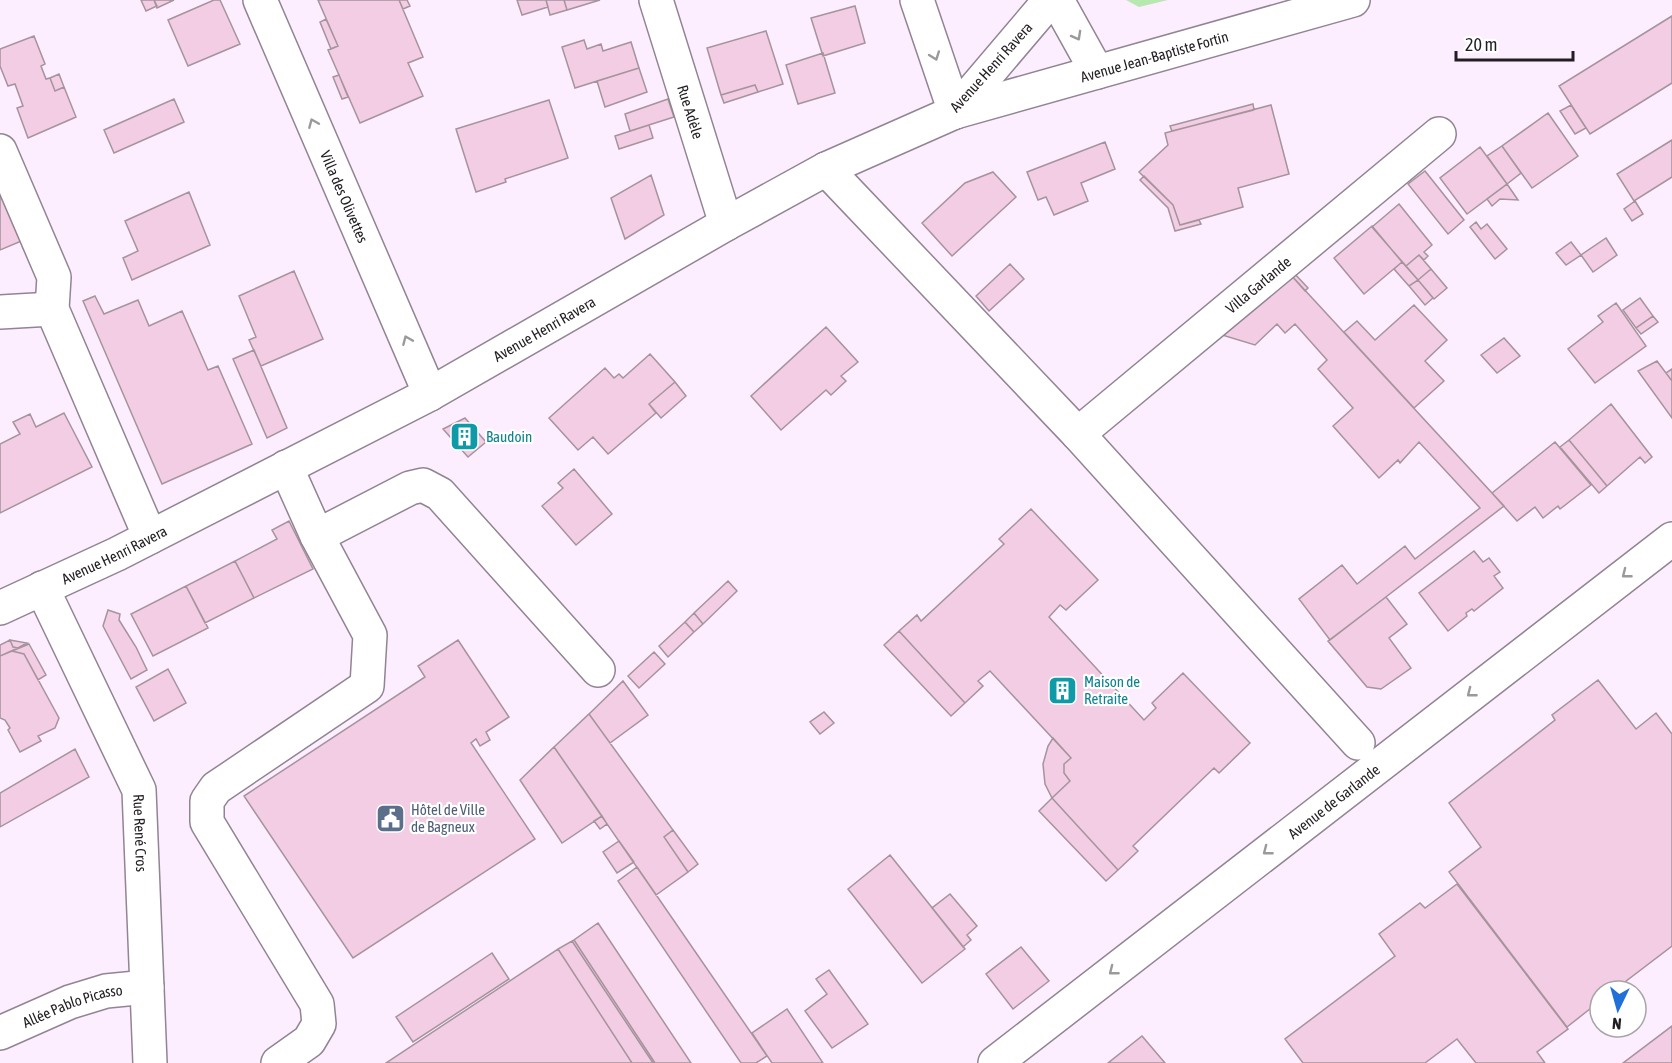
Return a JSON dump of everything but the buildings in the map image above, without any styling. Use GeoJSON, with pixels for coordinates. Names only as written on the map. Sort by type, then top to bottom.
{"type":"FeatureCollection","features":[{"type":"Feature","properties":{"kind":"street","name":"Villa des Olivettes"},"geometry":{"type":"LineString","coordinates":[[260,0],[430,394]]}},
{"type":"Feature","properties":{"kind":"street","name":"Rue Adèle"},"geometry":{"type":"LineString","coordinates":[[656,0],[726,224]]}},
{"type":"Feature","properties":{"kind":"street"},"geometry":{"type":"LineString","coordinates":[[917,0],[955,112]]}},
{"type":"Feature","properties":{"kind":"street","name":"Avenue Henri Ravera"},"geometry":{"type":"LineString","coordinates":[[0,608],[150,537],[430,394],[826,169],[955,112],[1050,0]]}},
{"type":"Feature","properties":{"kind":"street"},"geometry":{"type":"LineString","coordinates":[[1057,0],[1097,72]]}},
{"type":"Feature","properties":{"kind":"street","name":"Avenue Jean-Baptiste Fortin"},"geometry":{"type":"LineString","coordinates":[[955,112],[1353,0]]}},
{"type":"Feature","properties":{"kind":"street","name":"Villa Garlande"},"geometry":{"type":"LineString","coordinates":[[1078,434],[1439,134]]}},
{"type":"Feature","properties":{"kind":"street"},"geometry":{"type":"LineString","coordinates":[[0,151],[54,277],[52,309],[150,537]]}},
{"type":"Feature","properties":{"kind":"street"},"geometry":{"type":"LineString","coordinates":[[826,169],[1078,434],[1358,743]]}},
{"type":"Feature","properties":{"kind":"street"},"geometry":{"type":"LineString","coordinates":[[0,312],[52,309]]}},
{"type":"Feature","properties":{"kind":"street"},"geometry":{"type":"LineString","coordinates":[[278,1063],[309,1041],[319,1024],[317,1004],[207,822],[207,801],[216,788],[367,686],[370,635],[317,536],[286,467]]}},
{"type":"Feature","properties":{"kind":"street"},"geometry":{"type":"LineString","coordinates":[[317,536],[410,488],[423,485],[440,494],[598,670]]}},
{"type":"Feature","properties":{"kind":"street","name":"Avenue de Garlande"},"geometry":{"type":"LineString","coordinates":[[995,1063],[1672,539]]}},
{"type":"Feature","properties":{"kind":"street","name":"Rue René Cros"},"geometry":{"type":"LineString","coordinates":[[42,588],[139,790],[150,1063]]}},
{"type":"Feature","properties":{"kind":"street","name":"Allée Pablo Picasso"},"geometry":{"type":"LineString","coordinates":[[0,1033],[70,1002],[106,991],[147,987]]}},
{"type":"Feature","properties":{"kind":"green space"},"geometry":{"type":"Polygon","coordinates":[[[1126,0],[1168,0],[1139,7],[1126,0]]]}},
{"type":"Feature","properties":{"kind":"place","name":"Baudoin"},"geometry":{"type":"Point","coordinates":[465,436]}},
{"type":"Feature","properties":{"kind":"place","name":"Maison de Retraite"},"geometry":{"type":"Point","coordinates":[1063,690]}},
{"type":"Feature","properties":{"kind":"place","name":"Hôtel de Ville de Bagneux"},"geometry":{"type":"Point","coordinates":[390,818]}}]}
